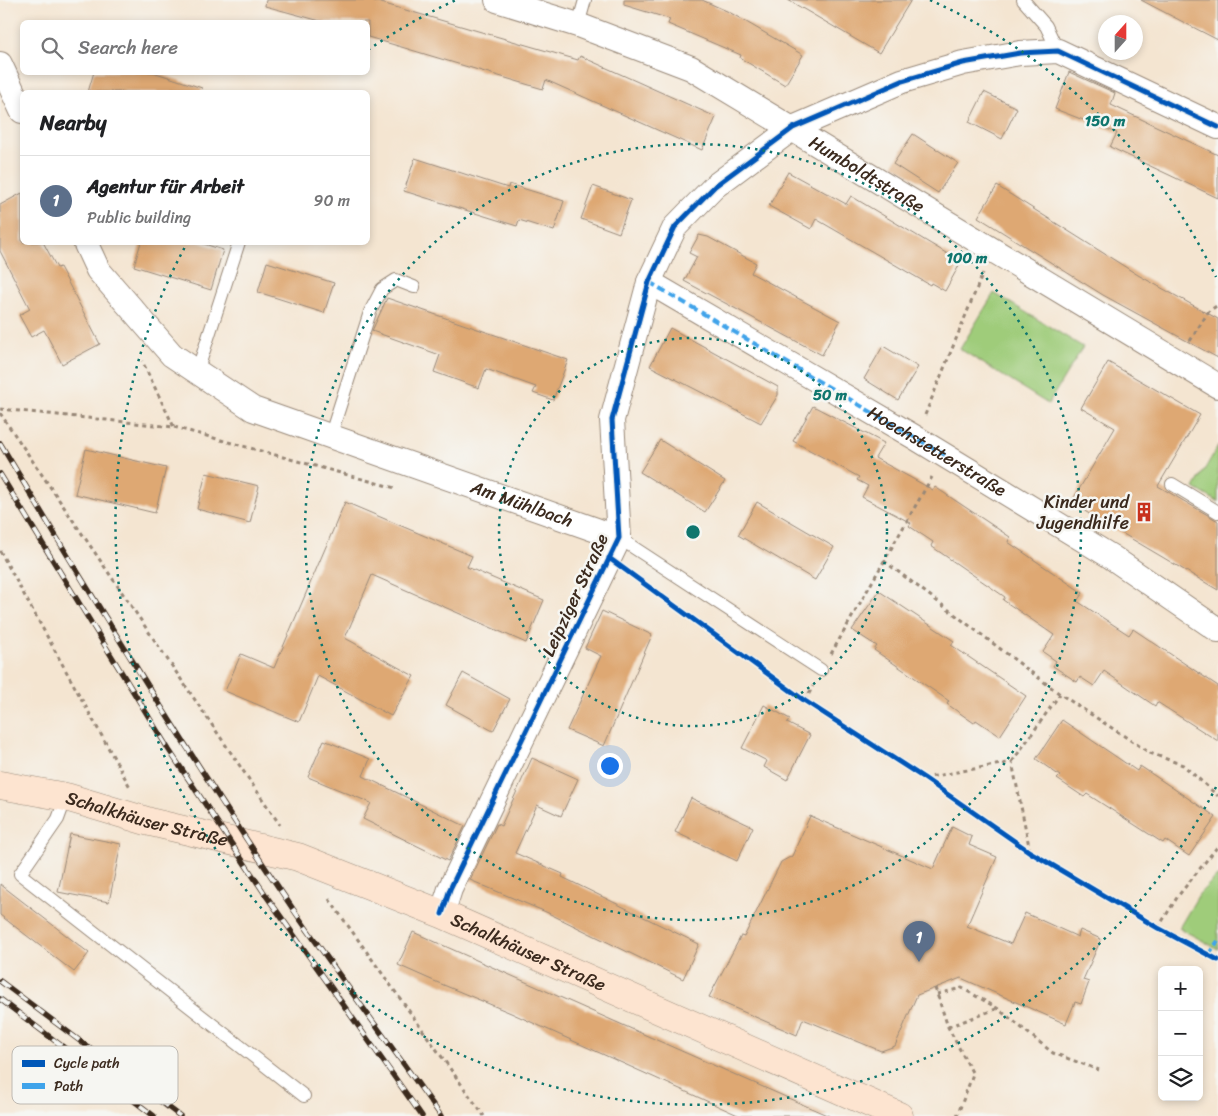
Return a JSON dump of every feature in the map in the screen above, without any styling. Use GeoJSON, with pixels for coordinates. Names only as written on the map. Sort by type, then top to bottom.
{"type":"FeatureCollection","features":[{"type":"Feature","properties":{"kind":"street","name":"Humboldtstraße"},"geometry":{"type":"LineString","coordinates":[[497,0],[578,25],[691,68],[793,128],[1177,364],[1218,386]]}},
{"type":"Feature","properties":{"kind":"street"},"geometry":{"type":"LineString","coordinates":[[1058,52],[1218,127]]}},
{"type":"Feature","properties":{"kind":"street","name":"Leipziger Straße"},"geometry":{"type":"LineString","coordinates":[[442,914],[450,890],[614,548],[612,420],[649,282],[675,227],[715,186],[793,128],[902,82],[963,62],[1020,53],[1058,52]]}},
{"type":"Feature","properties":{"kind":"street"},"geometry":{"type":"LineString","coordinates":[[0,64],[20,107]]}},
{"type":"Feature","properties":{"kind":"street","name":"Am Mühlbach"},"geometry":{"type":"LineString","coordinates":[[86,245],[98,270],[172,354],[253,409],[330,436],[614,548]]}},
{"type":"Feature","properties":{"kind":"street","name":"Hoechstetterstraße"},"geometry":{"type":"LineString","coordinates":[[649,282],[945,455],[1110,556],[1218,630]]}},
{"type":"Feature","properties":{"kind":"street","name":"Schalkhäuser Straße"},"geometry":{"type":"LineString","coordinates":[[0,785],[66,797],[150,822],[298,857],[442,914],[899,1116]]}},
{"type":"Feature","properties":{"kind":"lane"},"geometry":{"type":"LineString","coordinates":[[578,25],[585,0]]}},
{"type":"Feature","properties":{"kind":"lane"},"geometry":{"type":"LineString","coordinates":[[1024,0],[1046,26],[1058,52]]}},
{"type":"Feature","properties":{"kind":"lane"},"geometry":{"type":"LineString","coordinates":[[197,372],[238,245]]}},
{"type":"Feature","properties":{"kind":"lane"},"geometry":{"type":"LineString","coordinates":[[330,436],[370,312],[382,289],[396,280],[414,287]]}},
{"type":"Feature","properties":{"kind":"lane"},"geometry":{"type":"LineString","coordinates":[[1172,484],[1218,512]]}},
{"type":"Feature","properties":{"kind":"lane","name":"Am Mühlbach"},"geometry":{"type":"LineString","coordinates":[[614,548],[821,670]]}},
{"type":"Feature","properties":{"kind":"lane"},"geometry":{"type":"LineString","coordinates":[[66,797],[58,819],[20,874],[304,1096]]}},
{"type":"Feature","properties":{"kind":"path"},"geometry":{"type":"LineString","coordinates":[[916,438],[992,251]]}},
{"type":"Feature","properties":{"kind":"path"},"geometry":{"type":"LineString","coordinates":[[1177,364],[1209,311],[1218,305]]}},
{"type":"Feature","properties":{"kind":"path"},"geometry":{"type":"LineString","coordinates":[[140,357],[174,427]]}},
{"type":"Feature","properties":{"kind":"path"},"geometry":{"type":"LineString","coordinates":[[0,411],[174,427],[401,490]]}},
{"type":"Feature","properties":{"kind":"path"},"geometry":{"type":"LineString","coordinates":[[0,411],[288,836],[298,857]]}},
{"type":"Feature","properties":{"kind":"path"},"geometry":{"type":"LineString","coordinates":[[805,700],[945,455]]}},
{"type":"Feature","properties":{"kind":"path"},"geometry":{"type":"LineString","coordinates":[[614,548],[805,700],[924,778],[1030,852],[1158,928],[1218,960]]}},
{"type":"Feature","properties":{"kind":"path"},"geometry":{"type":"LineString","coordinates":[[0,551],[131,790]]}},
{"type":"Feature","properties":{"kind":"path"},"geometry":{"type":"LineString","coordinates":[[884,561],[1060,694],[1150,754],[1183,765],[1218,796]]}},
{"type":"Feature","properties":{"kind":"path"},"geometry":{"type":"LineString","coordinates":[[924,778],[1012,762],[1060,694]]}},
{"type":"Feature","properties":{"kind":"path"},"geometry":{"type":"LineString","coordinates":[[1012,762],[1030,852]]}},
{"type":"Feature","properties":{"kind":"path"},"geometry":{"type":"LineString","coordinates":[[1158,928],[1178,896],[1218,846]]}},
{"type":"Feature","properties":{"kind":"path"},"geometry":{"type":"LineString","coordinates":[[326,896],[484,1116]]}},
{"type":"Feature","properties":{"kind":"path"},"geometry":{"type":"LineString","coordinates":[[935,988],[948,1027],[973,1074],[957,1116]]}},
{"type":"Feature","properties":{"kind":"path"},"geometry":{"type":"LineString","coordinates":[[937,994],[962,988],[997,1008],[1052,1053],[1099,1070]]}},
{"type":"Feature","properties":{"kind":"path"},"geometry":{"type":"LineString","coordinates":[[948,1027],[997,1008]]}},
{"type":"Feature","properties":{"kind":"green space"},"geometry":{"type":"Polygon","coordinates":[[[994,293],[1083,347],[1048,404],[960,349],[994,293]]]}},
{"type":"Feature","properties":{"kind":"green space"},"geometry":{"type":"Polygon","coordinates":[[[1218,446],[1218,502],[1194,488],[1218,446]]]}},
{"type":"Feature","properties":{"kind":"green space"},"geometry":{"type":"Polygon","coordinates":[[[1218,875],[1218,949],[1179,928],[1199,894],[1218,875]]]}},
{"type":"Feature","properties":{"kind":"building"},"geometry":{"type":"Polygon","coordinates":[[[266,0],[371,0],[578,60],[580,56],[716,117],[702,150],[546,80],[543,89],[370,38],[370,20],[317,20],[265,6],[266,0]]]}},
{"type":"Feature","properties":{"kind":"building"},"geometry":{"type":"Polygon","coordinates":[[[624,0],[702,0],[729,12],[803,55],[785,85],[740,58],[741,55],[668,24],[670,19],[624,5],[624,0]]]}},
{"type":"Feature","properties":{"kind":"building"},"geometry":{"type":"Polygon","coordinates":[[[788,0],[911,0],[879,53],[788,0]]]}},
{"type":"Feature","properties":{"kind":"building"},"geometry":{"type":"Polygon","coordinates":[[[1141,0],[1218,0],[1218,40],[1185,23],[1141,0]]]}},
{"type":"Feature","properties":{"kind":"building"},"geometry":{"type":"Polygon","coordinates":[[[1069,72],[1115,93],[1111,105],[1218,155],[1218,198],[1110,147],[1117,133],[1055,109],[1069,72]]]}},
{"type":"Feature","properties":{"kind":"building"},"geometry":{"type":"Polygon","coordinates":[[[93,75],[162,75],[202,88],[202,90],[89,90],[93,75]]]}},
{"type":"Feature","properties":{"kind":"building"},"geometry":{"type":"Polygon","coordinates":[[[984,92],[1017,108],[1002,139],[969,122],[984,92]]]}},
{"type":"Feature","properties":{"kind":"building"},"geometry":{"type":"Polygon","coordinates":[[[913,134],[958,163],[938,193],[893,164],[913,134]]]}},
{"type":"Feature","properties":{"kind":"building"},"geometry":{"type":"Polygon","coordinates":[[[415,158],[508,188],[509,184],[564,201],[554,231],[519,220],[517,226],[404,191],[415,158]]]}},
{"type":"Feature","properties":{"kind":"building"},"geometry":{"type":"Polygon","coordinates":[[[788,172],[846,204],[851,196],[961,262],[945,291],[931,283],[930,285],[816,219],[811,229],[769,206],[788,172]]]}},
{"type":"Feature","properties":{"kind":"building"},"geometry":{"type":"Polygon","coordinates":[[[593,186],[631,200],[619,233],[581,219],[593,186]]]}},
{"type":"Feature","properties":{"kind":"building"},"geometry":{"type":"Polygon","coordinates":[[[997,186],[1138,275],[1218,319],[1218,358],[1103,295],[978,217],[997,186]]]}},
{"type":"Feature","properties":{"kind":"building"},"geometry":{"type":"Polygon","coordinates":[[[20,194],[20,245],[45,245],[57,268],[60,267],[100,344],[62,364],[44,330],[31,337],[19,315],[30,309],[0,251],[0,205],[20,194]]]}},
{"type":"Feature","properties":{"kind":"building"},"geometry":{"type":"Polygon","coordinates":[[[699,235],[708,237],[756,263],[751,273],[840,321],[822,355],[684,281],[697,257],[689,253],[699,235]]]}},
{"type":"Feature","properties":{"kind":"building"},"geometry":{"type":"Polygon","coordinates":[[[140,245],[207,245],[223,250],[211,290],[134,266],[140,245]]]}},
{"type":"Feature","properties":{"kind":"building"},"geometry":{"type":"Polygon","coordinates":[[[267,262],[334,283],[324,313],[258,292],[267,262]]]}},
{"type":"Feature","properties":{"kind":"building"},"geometry":{"type":"Polygon","coordinates":[[[387,298],[568,360],[553,400],[533,393],[536,387],[486,369],[479,388],[434,372],[440,355],[372,331],[387,298]]]}},
{"type":"Feature","properties":{"kind":"building"},"geometry":{"type":"Polygon","coordinates":[[[670,328],[778,387],[778,395],[761,423],[650,366],[670,328]]]}},
{"type":"Feature","properties":{"kind":"building"},"geometry":{"type":"Polygon","coordinates":[[[883,346],[918,367],[898,400],[864,379],[883,346]]]}},
{"type":"Feature","properties":{"kind":"building"},"geometry":{"type":"Polygon","coordinates":[[[1108,362],[1200,415],[1158,486],[1218,521],[1218,590],[1071,503],[1115,428],[1081,408],[1108,362]]]}},
{"type":"Feature","properties":{"kind":"building"},"geometry":{"type":"Polygon","coordinates":[[[813,406],[884,443],[875,458],[933,490],[935,487],[1010,537],[1008,542],[1083,593],[1077,601],[1129,635],[1133,629],[1218,686],[1218,741],[1157,702],[1155,706],[1104,671],[1094,686],[1080,677],[1077,682],[1053,666],[1056,661],[1043,652],[1054,635],[1003,600],[1005,597],[931,546],[933,542],[909,526],[911,523],[862,497],[868,486],[857,480],[859,477],[793,441],[813,406]]]}},
{"type":"Feature","properties":{"kind":"building"},"geometry":{"type":"Polygon","coordinates":[[[660,440],[725,481],[705,512],[640,472],[660,440]]]}},
{"type":"Feature","properties":{"kind":"building"},"geometry":{"type":"Polygon","coordinates":[[[86,449],[166,468],[155,513],[75,494],[86,449]]]}},
{"type":"Feature","properties":{"kind":"building"},"geometry":{"type":"Polygon","coordinates":[[[206,473],[259,486],[250,523],[197,509],[206,473]]]}},
{"type":"Feature","properties":{"kind":"building"},"geometry":{"type":"Polygon","coordinates":[[[345,502],[472,556],[467,567],[544,600],[526,643],[372,575],[345,638],[414,676],[391,716],[318,676],[299,722],[225,691],[241,654],[274,668],[345,502]]]}},
{"type":"Feature","properties":{"kind":"building"},"geometry":{"type":"Polygon","coordinates":[[[757,502],[834,547],[815,580],[738,535],[757,502]]]}},
{"type":"Feature","properties":{"kind":"building"},"geometry":{"type":"Polygon","coordinates":[[[879,591],[954,641],[951,645],[1026,696],[1000,736],[976,720],[974,723],[947,704],[949,701],[874,650],[877,646],[852,630],[879,591]]]}},
{"type":"Feature","properties":{"kind":"building"},"geometry":{"type":"Polygon","coordinates":[[[602,611],[652,635],[604,746],[567,730],[601,656],[585,648],[602,611]]]}},
{"type":"Feature","properties":{"kind":"building"},"geometry":{"type":"Polygon","coordinates":[[[463,673],[510,699],[493,731],[446,705],[463,673]]]}},
{"type":"Feature","properties":{"kind":"building"},"geometry":{"type":"Polygon","coordinates":[[[764,705],[790,719],[787,723],[810,735],[787,780],[764,767],[767,761],[742,748],[764,705]]]}},
{"type":"Feature","properties":{"kind":"building"},"geometry":{"type":"Polygon","coordinates":[[[1062,720],[1137,771],[1140,766],[1216,817],[1189,856],[1165,840],[1163,843],[1087,794],[1084,797],[1057,779],[1060,776],[1036,759],[1062,720]]]}},
{"type":"Feature","properties":{"kind":"building"},"geometry":{"type":"Polygon","coordinates":[[[324,740],[370,759],[363,776],[465,826],[448,861],[363,819],[371,803],[308,777],[324,740]]]}},
{"type":"Feature","properties":{"kind":"building"},"geometry":{"type":"Polygon","coordinates":[[[532,758],[578,779],[561,816],[537,805],[515,853],[563,874],[562,877],[699,944],[683,979],[546,912],[470,880],[497,824],[501,826],[532,758]]]}},
{"type":"Feature","properties":{"kind":"building"},"geometry":{"type":"Polygon","coordinates":[[[691,798],[753,827],[737,861],[675,832],[691,798]]]}},
{"type":"Feature","properties":{"kind":"building"},"geometry":{"type":"Polygon","coordinates":[[[810,816],[933,869],[952,827],[972,837],[969,845],[997,857],[967,926],[1011,944],[1025,913],[1078,937],[1080,930],[1101,939],[1083,980],[1089,982],[1081,1004],[1075,1002],[1066,1024],[961,978],[917,995],[895,1046],[881,1051],[803,1019],[797,1035],[709,997],[741,936],[744,937],[781,862],[792,856],[810,816]]]}},
{"type":"Feature","properties":{"kind":"building"},"geometry":{"type":"Polygon","coordinates":[[[70,834],[121,844],[109,902],[58,892],[70,834]]]}},
{"type":"Feature","properties":{"kind":"building"},"geometry":{"type":"Polygon","coordinates":[[[0,884],[89,953],[74,972],[0,915],[0,884]]]}},
{"type":"Feature","properties":{"kind":"building"},"geometry":{"type":"Polygon","coordinates":[[[413,932],[829,1116],[740,1116],[511,1013],[434,981],[398,965],[413,932]]]}},
{"type":"Feature","properties":{"kind":"railway"},"geometry":{"type":"LineString","coordinates":[[0,443],[107,620],[255,852],[311,935],[441,1116]]}},
{"type":"Feature","properties":{"kind":"railway"},"geometry":{"type":"LineString","coordinates":[[0,474],[169,750],[267,897],[422,1116]]}},
{"type":"Feature","properties":{"kind":"railway"},"geometry":{"type":"LineString","coordinates":[[0,981],[87,1046]]}},
{"type":"Feature","properties":{"kind":"railway"},"geometry":{"type":"LineString","coordinates":[[0,999],[62,1046]]}},
{"type":"Feature","properties":{"kind":"railway"},"geometry":{"type":"LineString","coordinates":[[138,1104],[154,1116]]}},
{"type":"Feature","properties":{"kind":"railway"},"geometry":{"type":"LineString","coordinates":[[164,1104],[180,1116]]}},
{"type":"Feature","properties":{"kind":"marked path"},"geometry":{"type":"LineString","coordinates":[[649,282],[945,455]]}},
{"type":"Feature","properties":{"kind":"marked path"},"geometry":{"type":"LineString","coordinates":[[1208,955],[1218,941]]}},
{"type":"Feature","properties":{"kind":"cycle path"},"geometry":{"type":"LineString","coordinates":[[442,914],[450,889],[619,538],[612,420],[649,282],[675,227],[715,186],[793,128],[902,81],[963,63],[1020,53],[1058,51],[1218,127]]}},
{"type":"Feature","properties":{"kind":"cycle path"},"geometry":{"type":"LineString","coordinates":[[609,558],[805,701],[924,778],[1030,852],[1158,928],[1218,960]]}},
{"type":"Feature","properties":{"kind":"place","name":"Kinder und Jugendhilfe"},"geometry":{"type":"Point","coordinates":[1144,512]}},
{"type":"Feature","properties":{"kind":"place","name":"Agentur für Arbeit"},"geometry":{"type":"Point","coordinates":[919,962]}}]}
